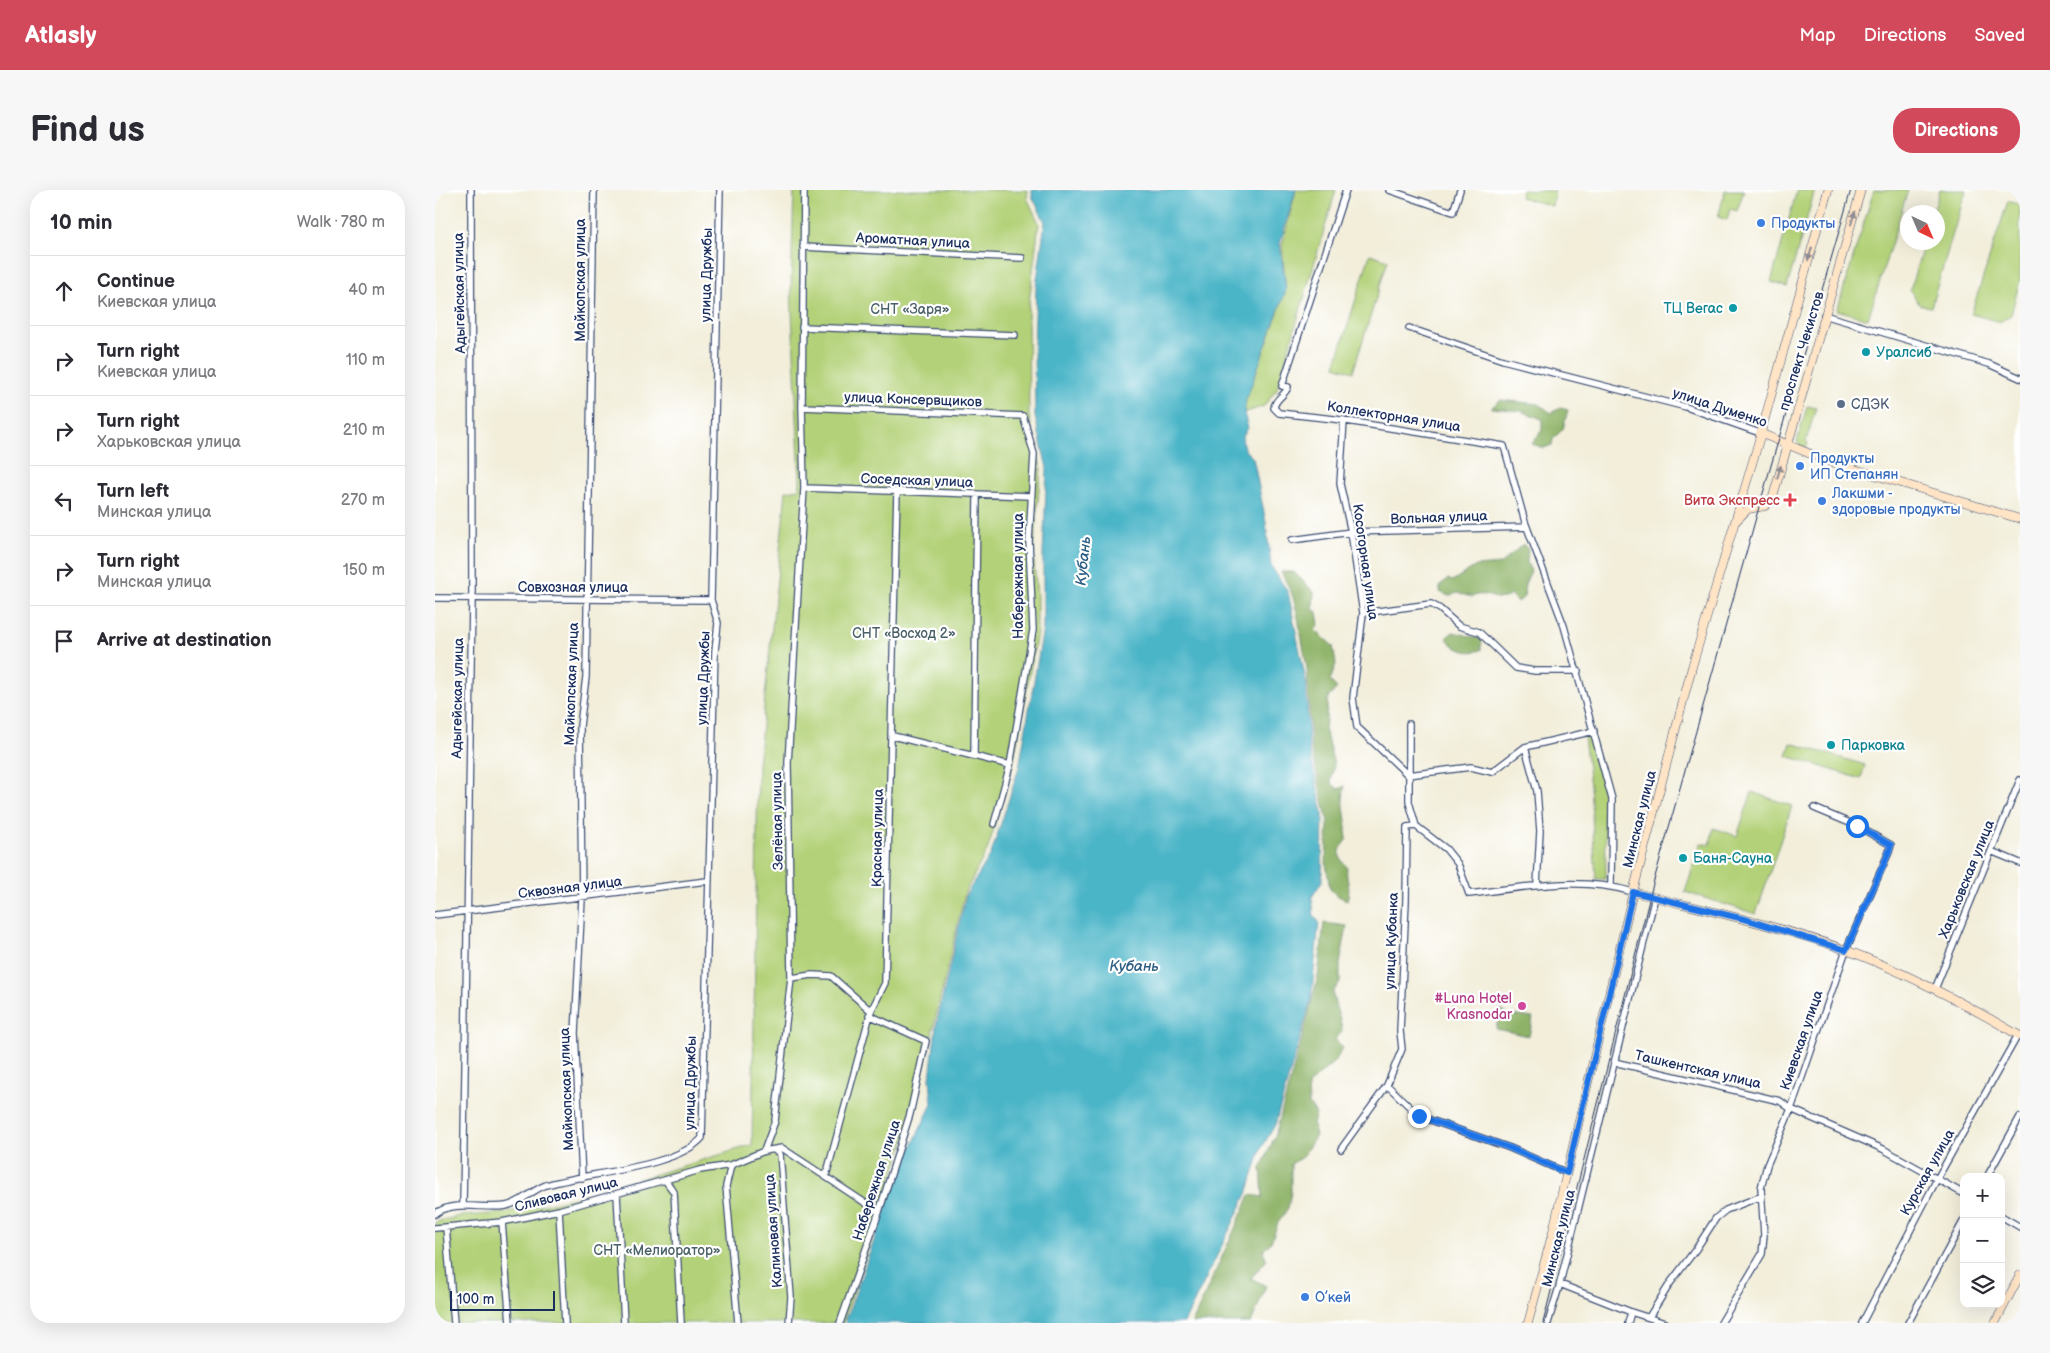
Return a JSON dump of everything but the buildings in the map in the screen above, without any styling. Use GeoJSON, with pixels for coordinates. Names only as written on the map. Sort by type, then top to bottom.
{"type":"FeatureCollection","features":[{"type":"Feature","properties":{"kind":"main road","name":"проспект Чекистов"},"geometry":{"type":"LineString","coordinates":[[1731,532],[1828,190]]}},
{"type":"Feature","properties":{"kind":"main road","name":"проспект Чекистов"},"geometry":{"type":"LineString","coordinates":[[1731,532],[1745,511],[1765,506],[1771,500],[1861,190]]}},
{"type":"Feature","properties":{"kind":"main road","name":"улица Думенко"},"geometry":{"type":"LineString","coordinates":[[1760,433],[1825,460],[2020,519]]}},
{"type":"Feature","properties":{"kind":"main road","name":"проспект Чекистов"},"geometry":{"type":"LineString","coordinates":[[1748,476],[1746,494],[1754,508]]}},
{"type":"Feature","properties":{"kind":"main road","name":"Минская улица"},"geometry":{"type":"LineString","coordinates":[[1528,1323],[1567,1173],[1633,892],[1689,675],[1731,532]]}},
{"type":"Feature","properties":{"kind":"main road"},"geometry":{"type":"LineString","coordinates":[[1633,892],[1748,920],[1846,950],[1935,988],[2019,1035]]}},
{"type":"Feature","properties":{"kind":"main road"},"geometry":{"type":"LineString","coordinates":[[1995,1323],[2020,1275]]}},
{"type":"Feature","properties":{"kind":"street","name":"Адыгейская улица"},"geometry":{"type":"LineString","coordinates":[[463,1206],[471,598],[471,190]]}},
{"type":"Feature","properties":{"kind":"street","name":"Майкопская улица"},"geometry":{"type":"LineString","coordinates":[[583,1178],[575,1033],[582,898],[580,726],[586,677],[586,600],[592,412],[594,190]]}},
{"type":"Feature","properties":{"kind":"street","name":"улица Дружбы"},"geometry":{"type":"LineString","coordinates":[[583,1178],[683,1152],[693,1147],[701,1138],[707,881],[715,651],[718,623],[711,600],[720,190]]}},
{"type":"Feature","properties":{"kind":"street","name":"Зелёная улица"},"geometry":{"type":"LineString","coordinates":[[764,1151],[775,1121],[791,978],[789,763],[804,488],[802,327],[804,190]]}},
{"type":"Feature","properties":{"kind":"street","name":"Коллекторная улица"},"geometry":{"type":"LineString","coordinates":[[1346,190],[1282,386],[1288,388],[1286,393],[1274,404],[1274,408],[1279,413],[1344,420],[1504,446]]}},
{"type":"Feature","properties":{"kind":"street"},"geometry":{"type":"LineString","coordinates":[[1389,190],[1453,212],[1460,190]]}},
{"type":"Feature","properties":{"kind":"street","name":"Ароматная улица"},"geometry":{"type":"LineString","coordinates":[[803,247],[1022,258]]}},
{"type":"Feature","properties":{"kind":"street"},"geometry":{"type":"LineString","coordinates":[[1824,315],[1989,364],[2020,378]]}},
{"type":"Feature","properties":{"kind":"street"},"geometry":{"type":"LineString","coordinates":[[802,327],[1015,335]]}},
{"type":"Feature","properties":{"kind":"street","name":"улица Думенко"},"geometry":{"type":"LineString","coordinates":[[1409,328],[1503,360],[1685,407],[1760,433]]}},
{"type":"Feature","properties":{"kind":"street","name":"улица Консервщиков"},"geometry":{"type":"LineString","coordinates":[[802,407],[1023,416]]}},
{"type":"Feature","properties":{"kind":"street","name":"Набережная улица"},"geometry":{"type":"LineString","coordinates":[[993,824],[1010,765],[1033,630],[1029,540],[1030,496],[1034,454],[1023,416]]}},
{"type":"Feature","properties":{"kind":"street","name":"Косогорная улица"},"geometry":{"type":"LineString","coordinates":[[1344,420],[1340,484],[1351,532],[1363,613],[1353,698],[1357,727],[1408,775]]}},
{"type":"Feature","properties":{"kind":"street","name":"Минская улица"},"geometry":{"type":"LineString","coordinates":[[1504,446],[1527,527],[1564,626],[1612,799],[1611,885]]}},
{"type":"Feature","properties":{"kind":"street","name":"Соседская улица"},"geometry":{"type":"LineString","coordinates":[[804,488],[1030,496]]}},
{"type":"Feature","properties":{"kind":"street","name":"Красная улица"},"geometry":{"type":"LineString","coordinates":[[825,1176],[870,1013],[885,983],[893,736],[897,492]]}},
{"type":"Feature","properties":{"kind":"street"},"geometry":{"type":"LineString","coordinates":[[974,755],[977,495]]}},
{"type":"Feature","properties":{"kind":"street","name":"Вольная улица"},"geometry":{"type":"LineString","coordinates":[[1292,540],[1351,532],[1527,527]]}},
{"type":"Feature","properties":{"kind":"street","name":"Совхозная улица"},"geometry":{"type":"LineString","coordinates":[[435,598],[711,600]]}},
{"type":"Feature","properties":{"kind":"street"},"geometry":{"type":"LineString","coordinates":[[1363,613],[1431,604],[1440,609],[1459,626],[1479,632],[1516,668],[1535,671],[1578,672]]}},
{"type":"Feature","properties":{"kind":"street"},"geometry":{"type":"LineString","coordinates":[[1409,724],[1409,802],[1416,826],[1445,849],[1458,864],[1469,894],[1564,883],[1611,885],[1633,892]]}},
{"type":"Feature","properties":{"kind":"street"},"geometry":{"type":"LineString","coordinates":[[1408,775],[1471,767],[1491,772],[1525,747],[1594,732]]}},
{"type":"Feature","properties":{"kind":"street"},"geometry":{"type":"LineString","coordinates":[[893,736],[1010,765]]}},
{"type":"Feature","properties":{"kind":"street"},"geometry":{"type":"LineString","coordinates":[[1525,747],[1537,791],[1540,831],[1537,885]]}},
{"type":"Feature","properties":{"kind":"street","name":"Харьковская улица"},"geometry":{"type":"LineString","coordinates":[[1935,988],[2018,790],[2020,780]]}},
{"type":"Feature","properties":{"kind":"street","name":"Киевская улица"},"geometry":{"type":"LineString","coordinates":[[1721,1323],[1762,1254],[1764,1234],[1761,1188],[1767,1165],[1791,1109],[1846,950],[1891,845],[1857,826],[1814,808]]}},
{"type":"Feature","properties":{"kind":"street","name":"улица Кубанка"},"geometry":{"type":"LineString","coordinates":[[1341,1149],[1387,1085],[1402,1049],[1400,1032],[1406,901],[1407,827],[1416,826]]}},
{"type":"Feature","properties":{"kind":"street"},"geometry":{"type":"LineString","coordinates":[[1991,851],[2020,863]]}},
{"type":"Feature","properties":{"kind":"street","name":"Сквозная улица"},"geometry":{"type":"LineString","coordinates":[[435,915],[707,881]]}},
{"type":"Feature","properties":{"kind":"street","name":"Минская улица"},"geometry":{"type":"LineString","coordinates":[[1548,1323],[1560,1284],[1655,897]]}},
{"type":"Feature","properties":{"kind":"street"},"geometry":{"type":"LineString","coordinates":[[791,978],[812,975],[831,976],[870,1013]]}},
{"type":"Feature","properties":{"kind":"street","name":"Набережная улица"},"geometry":{"type":"LineString","coordinates":[[840,1323],[879,1212],[910,1114],[926,1041],[870,1013]]}},
{"type":"Feature","properties":{"kind":"street","name":"Курская улица"},"geometry":{"type":"LineString","coordinates":[[1862,1323],[1937,1179],[2019,1035]]}},
{"type":"Feature","properties":{"kind":"street","name":"Ташкентская улица"},"geometry":{"type":"LineString","coordinates":[[1614,1062],[1780,1102],[1791,1109],[1883,1148],[1960,1192]]}},
{"type":"Feature","properties":{"kind":"street","name":"Минская улица"},"geometry":{"type":"LineString","coordinates":[[1387,1085],[1419,1116],[1510,1148],[1567,1173]]}},
{"type":"Feature","properties":{"kind":"street"},"geometry":{"type":"LineString","coordinates":[[1989,1173],[2020,1117]]}},
{"type":"Feature","properties":{"kind":"street"},"geometry":{"type":"LineString","coordinates":[[764,1151],[782,1148],[879,1212]]}},
{"type":"Feature","properties":{"kind":"street","name":"Калиновая улица"},"geometry":{"type":"LineString","coordinates":[[764,1151],[776,1150],[780,1154],[791,1297],[789,1323]]}},
{"type":"Feature","properties":{"kind":"street","name":"Сливовая улица"},"geometry":{"type":"LineString","coordinates":[[435,1228],[502,1222],[559,1210],[700,1170],[731,1165],[764,1151]]}},
{"type":"Feature","properties":{"kind":"street"},"geometry":{"type":"LineString","coordinates":[[731,1165],[726,1186],[738,1323]]}},
{"type":"Feature","properties":{"kind":"street"},"geometry":{"type":"LineString","coordinates":[[435,1214],[447,1208],[463,1206],[482,1208],[508,1206],[530,1196],[545,1186],[583,1178]]}},
{"type":"Feature","properties":{"kind":"street"},"geometry":{"type":"LineString","coordinates":[[665,1180],[674,1192],[681,1323]]}},
{"type":"Feature","properties":{"kind":"street"},"geometry":{"type":"LineString","coordinates":[[617,1194],[624,1323]]}},
{"type":"Feature","properties":{"kind":"street"},"geometry":{"type":"LineString","coordinates":[[1649,1317],[1716,1218],[1726,1210],[1761,1196]]}},
{"type":"Feature","properties":{"kind":"street"},"geometry":{"type":"LineString","coordinates":[[559,1210],[565,1323]]}},
{"type":"Feature","properties":{"kind":"street"},"geometry":{"type":"LineString","coordinates":[[2005,1218],[2020,1226]]}},
{"type":"Feature","properties":{"kind":"street"},"geometry":{"type":"LineString","coordinates":[[502,1222],[510,1323]]}},
{"type":"Feature","properties":{"kind":"street"},"geometry":{"type":"LineString","coordinates":[[446,1227],[454,1323]]}},
{"type":"Feature","properties":{"kind":"street"},"geometry":{"type":"LineString","coordinates":[[1909,1323],[1960,1227]]}},
{"type":"Feature","properties":{"kind":"street"},"geometry":{"type":"LineString","coordinates":[[1560,1284],[1631,1312],[1665,1323]]}},
{"type":"Feature","properties":{"kind":"street"},"geometry":{"type":"LineString","coordinates":[[1628,1323],[1631,1312]]}},
{"type":"Feature","properties":{"kind":"green space","name":"СНТ «Восход 2»"},"geometry":{"type":"Polygon","coordinates":[[[794,190],[1028,190],[1027,198],[1039,223],[1028,311],[1029,415],[1041,468],[1033,554],[1037,594],[1037,633],[1012,769],[988,848],[965,893],[913,1115],[843,1323],[435,1323],[435,1222],[460,1216],[502,1213],[580,1197],[752,1145],[758,765],[786,491],[799,489],[800,483],[791,289],[794,190]]]}},
{"type":"Feature","properties":{"kind":"green space"},"geometry":{"type":"Polygon","coordinates":[[[1296,190],[1336,190],[1277,389],[1264,406],[1244,413],[1246,400],[1286,290],[1282,245],[1296,190]]]}},
{"type":"Feature","properties":{"kind":"green space"},"geometry":{"type":"Polygon","coordinates":[[[1522,190],[1555,191],[1552,206],[1520,197],[1522,190]]]}},
{"type":"Feature","properties":{"kind":"green space"},"geometry":{"type":"Polygon","coordinates":[[[1725,190],[1744,190],[1737,211],[1730,209],[1727,220],[1718,217],[1725,190]]]}},
{"type":"Feature","properties":{"kind":"green space"},"geometry":{"type":"Polygon","coordinates":[[[1797,190],[1815,190],[1787,287],[1771,282],[1797,190]]]}},
{"type":"Feature","properties":{"kind":"green space"},"geometry":{"type":"Polygon","coordinates":[[[1874,190],[1908,190],[1903,205],[1900,205],[1900,216],[1868,319],[1837,310],[1874,190]]]}},
{"type":"Feature","properties":{"kind":"green space"},"geometry":{"type":"Polygon","coordinates":[[[1940,190],[1966,190],[1931,307],[1920,305],[1910,290],[1922,250],[1945,250],[1945,205],[1935,205],[1940,190]]]}},
{"type":"Feature","properties":{"kind":"green space"},"geometry":{"type":"Polygon","coordinates":[[[2008,201],[2020,205],[2020,280],[2011,315],[2000,322],[1971,314],[2008,201]]]}},
{"type":"Feature","properties":{"kind":"green space"},"geometry":{"type":"Polygon","coordinates":[[[1370,254],[1388,260],[1353,372],[1335,366],[1370,254]]]}},
{"type":"Feature","properties":{"kind":"green space"},"geometry":{"type":"Polygon","coordinates":[[[1500,400],[1539,404],[1551,413],[1560,408],[1568,410],[1563,429],[1553,439],[1552,445],[1544,448],[1532,444],[1542,430],[1542,419],[1521,411],[1491,408],[1500,400]]]}},
{"type":"Feature","properties":{"kind":"green space"},"geometry":{"type":"Polygon","coordinates":[[[1807,406],[1816,408],[1806,441],[1808,443],[1806,448],[1800,446],[1797,441],[1807,406]]]}},
{"type":"Feature","properties":{"kind":"green space"},"geometry":{"type":"Polygon","coordinates":[[[1523,544],[1528,549],[1527,563],[1531,571],[1525,584],[1524,596],[1517,602],[1511,595],[1506,598],[1482,595],[1472,597],[1457,593],[1449,596],[1440,592],[1440,585],[1448,579],[1452,581],[1476,566],[1501,564],[1523,544]]]}},
{"type":"Feature","properties":{"kind":"green space"},"geometry":{"type":"Polygon","coordinates":[[[1281,572],[1294,572],[1314,592],[1313,609],[1317,612],[1319,625],[1315,630],[1333,646],[1336,664],[1330,681],[1337,688],[1328,698],[1325,730],[1334,764],[1331,782],[1338,789],[1345,786],[1344,800],[1347,838],[1342,846],[1340,856],[1347,867],[1349,891],[1347,900],[1336,895],[1330,889],[1326,864],[1328,822],[1311,749],[1307,668],[1297,612],[1292,594],[1281,572]]]}},
{"type":"Feature","properties":{"kind":"green space"},"geometry":{"type":"Polygon","coordinates":[[[1453,632],[1482,639],[1481,650],[1471,652],[1458,648],[1446,638],[1453,632]]]}},
{"type":"Feature","properties":{"kind":"green space"},"geometry":{"type":"Polygon","coordinates":[[[1591,736],[1605,799],[1606,879],[1596,879],[1590,786],[1584,737],[1591,736]]]}},
{"type":"Feature","properties":{"kind":"green space"},"geometry":{"type":"Polygon","coordinates":[[[1791,743],[1865,765],[1861,779],[1787,756],[1791,743]]]}},
{"type":"Feature","properties":{"kind":"green space"},"geometry":{"type":"Polygon","coordinates":[[[1752,792],[1792,806],[1756,914],[1685,892],[1701,843],[1710,845],[1713,828],[1737,836],[1752,792]]]}},
{"type":"Feature","properties":{"kind":"green space"},"geometry":{"type":"Polygon","coordinates":[[[1324,923],[1347,926],[1340,964],[1340,982],[1333,992],[1342,1032],[1335,1039],[1343,1048],[1335,1061],[1308,1085],[1309,1104],[1316,1114],[1313,1124],[1316,1136],[1302,1157],[1291,1164],[1291,1192],[1288,1208],[1278,1223],[1271,1242],[1263,1251],[1267,1260],[1251,1278],[1266,1286],[1251,1323],[1192,1323],[1250,1195],[1263,1197],[1261,1168],[1275,1136],[1306,1023],[1318,976],[1324,923]]]}},
{"type":"Feature","properties":{"kind":"green space"},"geometry":{"type":"Polygon","coordinates":[[[1500,1009],[1511,1017],[1512,1015],[1533,1018],[1529,1036],[1496,1029],[1500,1009]]]}},
{"type":"Feature","properties":{"kind":"water","name":"Кубань"},"geometry":{"type":"Polygon","coordinates":[[[1032,190],[1296,190],[1280,243],[1286,290],[1246,400],[1244,413],[1248,428],[1242,437],[1244,449],[1253,458],[1266,522],[1271,566],[1288,592],[1306,682],[1309,750],[1323,813],[1322,881],[1312,897],[1314,916],[1319,922],[1311,1000],[1275,1125],[1261,1149],[1247,1194],[1184,1323],[845,1323],[895,1181],[932,1104],[930,1078],[936,1026],[966,895],[991,854],[1019,768],[1043,629],[1043,554],[1047,468],[1035,417],[1034,347],[1036,287],[1045,222],[1032,196],[1032,190]]]}},
{"type":"Feature","properties":{"kind":"tram line"},"geometry":{"type":"LineString","coordinates":[[1543,1323],[1653,884],[1851,190]]}},
{"type":"Feature","properties":{"kind":"place","name":"Продукты"},"geometry":{"type":"Point","coordinates":[1761,223]}},
{"type":"Feature","properties":{"kind":"place","name":"ТЦ Вегас"},"geometry":{"type":"Point","coordinates":[1733,308]}},
{"type":"Feature","properties":{"kind":"place","name":"Уралсиб"},"geometry":{"type":"Point","coordinates":[1866,352]}},
{"type":"Feature","properties":{"kind":"place","name":"СДЭК"},"geometry":{"type":"Point","coordinates":[1841,404]}},
{"type":"Feature","properties":{"kind":"place","name":"Продукты ИП Степанян"},"geometry":{"type":"Point","coordinates":[1800,466]}},
{"type":"Feature","properties":{"kind":"place","name":"Вита Экспресс"},"geometry":{"type":"Point","coordinates":[1790,500]}},
{"type":"Feature","properties":{"kind":"place","name":"Лакшми - здоровые продукты"},"geometry":{"type":"Point","coordinates":[1822,501]}},
{"type":"Feature","properties":{"kind":"place","name":"Парковка"},"geometry":{"type":"Point","coordinates":[1831,745]}},
{"type":"Feature","properties":{"kind":"place","name":"Баня-Сауна"},"geometry":{"type":"Point","coordinates":[1683,858]}},
{"type":"Feature","properties":{"kind":"place","name":"#Luna Hotel Krasnodar"},"geometry":{"type":"Point","coordinates":[1522,1006]}},
{"type":"Feature","properties":{"kind":"place","name":"О’кей"},"geometry":{"type":"Point","coordinates":[1305,1297]}},
{"type":"Feature","properties":{"kind":"route"},"geometry":{"type":"LineString","coordinates":[[1419,1116],[1510,1148],[1567,1173],[1633,892],[1748,920],[1846,950],[1891,845],[1857,826]]}},
{"type":"Feature","properties":{"kind":"park label","name":"СНТ «Заря»"},"geometry":{"type":"Point","coordinates":[910,309]}},
{"type":"Feature","properties":{"kind":"park label","name":"СНТ «Мелиоратор»"},"geometry":{"type":"Point","coordinates":[657,1250]}}]}
